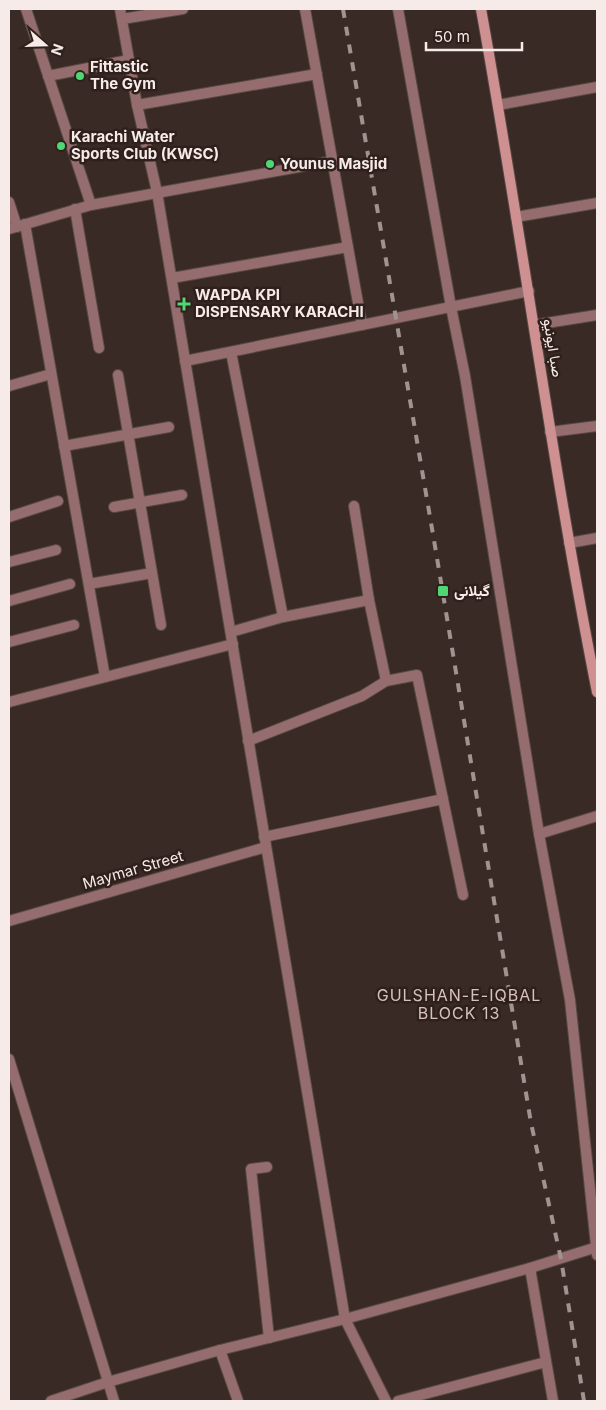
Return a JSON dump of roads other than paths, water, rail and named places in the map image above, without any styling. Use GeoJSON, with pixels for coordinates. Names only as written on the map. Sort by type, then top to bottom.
{"type":"FeatureCollection","features":[{"type":"Feature","properties":{"kind":"main road","name":"صبا ایونیو"},"geometry":{"type":"LineString","coordinates":[[481,9],[529,291],[569,543],[594,656],[597,692]]}},
{"type":"Feature","properties":{"kind":"street"},"geometry":{"type":"LineString","coordinates":[[27,9],[91,205]]}},
{"type":"Feature","properties":{"kind":"street"},"geometry":{"type":"LineString","coordinates":[[183,9],[121,14],[137,105],[157,192],[172,278],[345,1319],[386,1401]]}},
{"type":"Feature","properties":{"kind":"street"},"geometry":{"type":"LineString","coordinates":[[305,9],[362,325]]}},
{"type":"Feature","properties":{"kind":"street"},"geometry":{"type":"LineString","coordinates":[[51,1401],[108,1382],[220,1350],[345,1319],[597,1249],[570,1000],[539,834],[465,376],[398,9]]}},
{"type":"Feature","properties":{"kind":"street"},"geometry":{"type":"LineString","coordinates":[[48,76],[129,60]]}},
{"type":"Feature","properties":{"kind":"street"},"geometry":{"type":"LineString","coordinates":[[137,105],[317,74]]}},
{"type":"Feature","properties":{"kind":"street"},"geometry":{"type":"LineString","coordinates":[[498,105],[597,87]]}},
{"type":"Feature","properties":{"kind":"street"},"geometry":{"type":"LineString","coordinates":[[17,227],[91,205],[332,161]]}},
{"type":"Feature","properties":{"kind":"street"},"geometry":{"type":"LineString","coordinates":[[9,202],[17,227],[51,374],[105,677]]}},
{"type":"Feature","properties":{"kind":"street"},"geometry":{"type":"LineString","coordinates":[[516,217],[597,203]]}},
{"type":"Feature","properties":{"kind":"street"},"geometry":{"type":"LineString","coordinates":[[75,210],[99,348]]}},
{"type":"Feature","properties":{"kind":"street"},"geometry":{"type":"LineString","coordinates":[[172,278],[348,247]]}},
{"type":"Feature","properties":{"kind":"street"},"geometry":{"type":"LineString","coordinates":[[185,361],[529,291]]}},
{"type":"Feature","properties":{"kind":"street"},"geometry":{"type":"LineString","coordinates":[[534,325],[597,315]]}},
{"type":"Feature","properties":{"kind":"street"},"geometry":{"type":"LineString","coordinates":[[231,352],[283,617]]}},
{"type":"Feature","properties":{"kind":"street"},"geometry":{"type":"LineString","coordinates":[[9,386],[51,374]]}},
{"type":"Feature","properties":{"kind":"street"},"geometry":{"type":"LineString","coordinates":[[118,375],[161,625]]}},
{"type":"Feature","properties":{"kind":"street"},"geometry":{"type":"LineString","coordinates":[[550,432],[597,426]]}},
{"type":"Feature","properties":{"kind":"street"},"geometry":{"type":"LineString","coordinates":[[64,446],[169,427]]}},
{"type":"Feature","properties":{"kind":"street"},"geometry":{"type":"LineString","coordinates":[[114,507],[182,495]]}},
{"type":"Feature","properties":{"kind":"street"},"geometry":{"type":"LineString","coordinates":[[9,517],[58,501]]}},
{"type":"Feature","properties":{"kind":"street"},"geometry":{"type":"LineString","coordinates":[[354,506],[368,600],[386,681]]}},
{"type":"Feature","properties":{"kind":"street"},"geometry":{"type":"LineString","coordinates":[[569,543],[597,538]]}},
{"type":"Feature","properties":{"kind":"street"},"geometry":{"type":"LineString","coordinates":[[9,562],[56,550]]}},
{"type":"Feature","properties":{"kind":"street"},"geometry":{"type":"LineString","coordinates":[[89,584],[152,573]]}},
{"type":"Feature","properties":{"kind":"street"},"geometry":{"type":"LineString","coordinates":[[9,601],[70,584]]}},
{"type":"Feature","properties":{"kind":"street"},"geometry":{"type":"LineString","coordinates":[[231,632],[283,617],[368,600]]}},
{"type":"Feature","properties":{"kind":"street"},"geometry":{"type":"LineString","coordinates":[[9,642],[74,625]]}},
{"type":"Feature","properties":{"kind":"street"},"geometry":{"type":"LineString","coordinates":[[9,702],[233,644]]}},
{"type":"Feature","properties":{"kind":"street"},"geometry":{"type":"LineString","coordinates":[[248,741],[362,696],[386,681],[417,675],[463,895]]}},
{"type":"Feature","properties":{"kind":"street","name":"Maymar Street"},"geometry":{"type":"LineString","coordinates":[[9,922],[265,842],[443,799]]}},
{"type":"Feature","properties":{"kind":"street"},"geometry":{"type":"LineString","coordinates":[[539,834],[597,816]]}},
{"type":"Feature","properties":{"kind":"street"},"geometry":{"type":"LineString","coordinates":[[9,1059],[114,1401]]}},
{"type":"Feature","properties":{"kind":"street"},"geometry":{"type":"LineString","coordinates":[[267,1167],[251,1169],[269,1338]]}},
{"type":"Feature","properties":{"kind":"street"},"geometry":{"type":"LineString","coordinates":[[530,1268],[552,1401]]}},
{"type":"Feature","properties":{"kind":"street"},"geometry":{"type":"LineString","coordinates":[[220,1350],[238,1401]]}},
{"type":"Feature","properties":{"kind":"street"},"geometry":{"type":"LineString","coordinates":[[398,1401],[546,1362]]}},
{"type":"Feature","properties":{"kind":"railway"},"geometry":{"type":"LineString","coordinates":[[343,9],[531,1123],[561,1259],[584,1401]]}},
{"type":"Feature","properties":{"kind":"place","name":"Fittastic The Gym"},"geometry":{"type":"Point","coordinates":[80,76]}},
{"type":"Feature","properties":{"kind":"place","name":"Karachi Water Sports Club (KWSC)"},"geometry":{"type":"Point","coordinates":[61,146]}},
{"type":"Feature","properties":{"kind":"place","name":"Younus Masjid"},"geometry":{"type":"Point","coordinates":[270,164]}},
{"type":"Feature","properties":{"kind":"place","name":"WAPDA KPI DISPENSARY KARACHI"},"geometry":{"type":"Point","coordinates":[184,304]}},
{"type":"Feature","properties":{"kind":"place","name":"گیلانی"},"geometry":{"type":"Point","coordinates":[443,591]}},
{"type":"Feature","properties":{"kind":"district","name":"GULSHAN-E-IQBAL BLOCK 13"},"geometry":{"type":"Point","coordinates":[459,1004]}}]}
